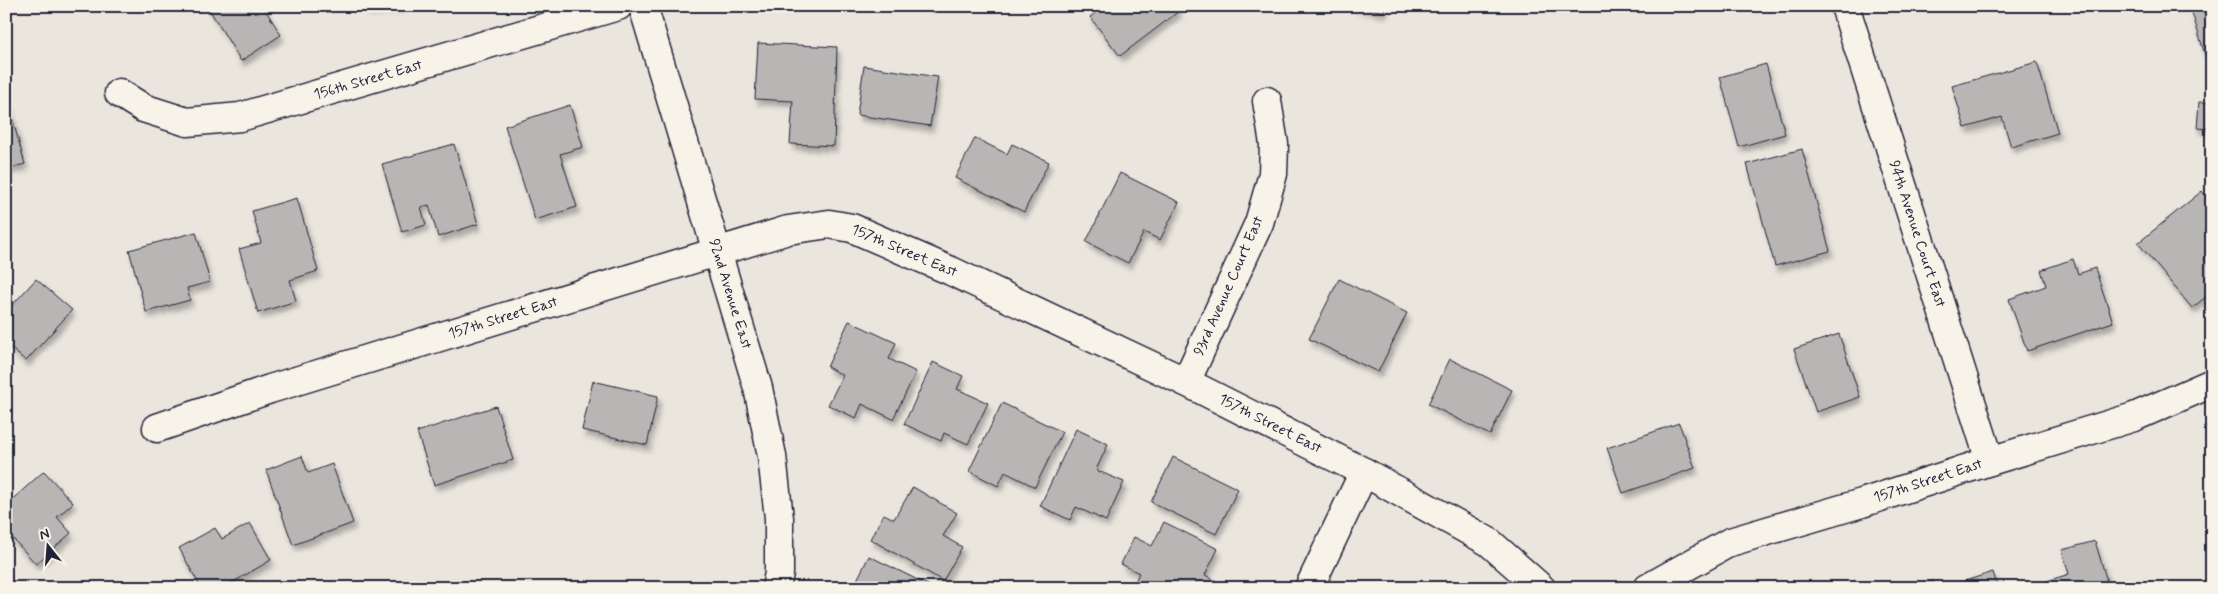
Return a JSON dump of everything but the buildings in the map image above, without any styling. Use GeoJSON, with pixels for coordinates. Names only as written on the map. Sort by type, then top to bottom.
{"type":"FeatureCollection","features":[{"type":"Feature","properties":{"kind":"street","name":"156th Street East"},"geometry":{"type":"LineString","coordinates":[[119,93],[143,108],[187,122],[240,118],[618,6]]}},
{"type":"Feature","properties":{"kind":"street","name":"92nd Avenue East"},"geometry":{"type":"LineString","coordinates":[[643,6],[758,388],[772,456],[779,518],[779,573],[776,588]]}},
{"type":"Feature","properties":{"kind":"street","name":"94th Avenue Court East"},"geometry":{"type":"LineString","coordinates":[[1845,6],[1990,461]]}},
{"type":"Feature","properties":{"kind":"street","name":"93rd Avenue Court East"},"geometry":{"type":"LineString","coordinates":[[1186,382],[1259,223],[1264,206],[1273,174],[1274,144],[1267,101]]}},
{"type":"Feature","properties":{"kind":"street","name":"157th Street East"},"geometry":{"type":"LineString","coordinates":[[157,428],[270,389],[788,230],[829,224],[852,228],[951,271],[1186,382],[1364,472],[1489,542],[1541,588]]}},
{"type":"Feature","properties":{"kind":"street","name":"157th Street East"},"geometry":{"type":"LineString","coordinates":[[1648,588],[1730,542],[1862,504],[1990,461],[2134,418],[2212,383]]}},
{"type":"Feature","properties":{"kind":"street"},"geometry":{"type":"LineString","coordinates":[[1309,588],[1364,472]]}}]}
